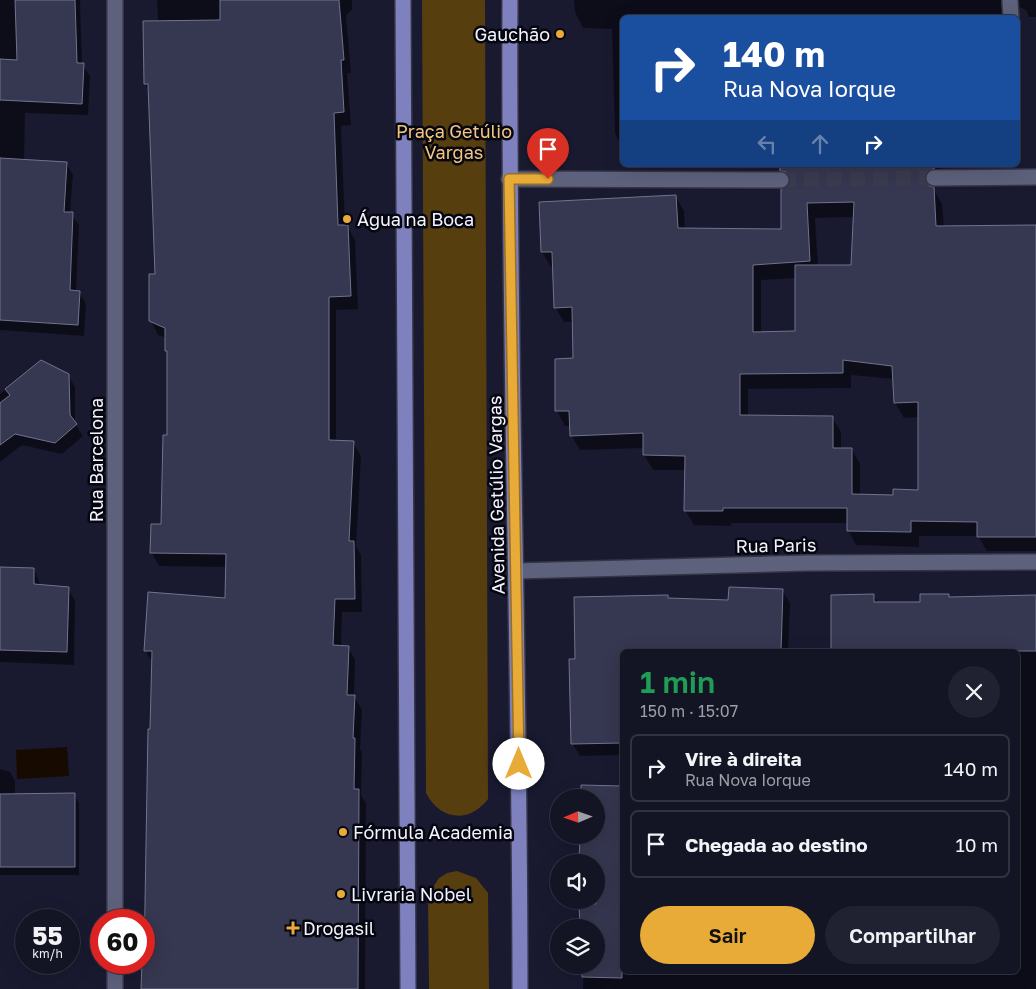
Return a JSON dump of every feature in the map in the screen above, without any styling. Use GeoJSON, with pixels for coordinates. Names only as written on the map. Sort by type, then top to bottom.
{"type":"FeatureCollection","features":[{"type":"Feature","properties":{"kind":"main road"},"geometry":{"type":"LineString","coordinates":[[403,0],[408,989]]}},
{"type":"Feature","properties":{"kind":"main road","name":"Avenida Getúlio Vargas"},"geometry":{"type":"LineString","coordinates":[[510,0],[509,179],[516,571],[520,989]]}},
{"type":"Feature","properties":{"kind":"street","name":"Rua Barcelona"},"geometry":{"type":"LineString","coordinates":[[115,0],[115,909]]}},
{"type":"Feature","properties":{"kind":"street"},"geometry":{"type":"LineString","coordinates":[[1010,2],[1011,15]]}},
{"type":"Feature","properties":{"kind":"street"},"geometry":{"type":"LineString","coordinates":[[934,178],[1014,171],[1036,178]]}},
{"type":"Feature","properties":{"kind":"street"},"geometry":{"type":"LineString","coordinates":[[509,179],[781,180]]}},
{"type":"Feature","properties":{"kind":"street","name":"Rua Paris"},"geometry":{"type":"LineString","coordinates":[[516,571],[807,563],[1036,562]]}},
{"type":"Feature","properties":{"kind":"street"},"geometry":{"type":"LineString","coordinates":[[115,974],[115,989]]}},
{"type":"Feature","properties":{"kind":"green space","name":"Praça Getúlio Vargas"},"geometry":{"type":"Polygon","coordinates":[[[422,0],[485,0],[488,799],[472,812],[455,816],[439,809],[426,793],[422,0]]]}},
{"type":"Feature","properties":{"kind":"green space"},"geometry":{"type":"Polygon","coordinates":[[[457,871],[476,878],[488,893],[489,989],[429,989],[428,895],[439,878],[447,873],[457,871]]]}},
{"type":"Feature","properties":{"kind":"shaded area"},"geometry":{"type":"Polygon","coordinates":[[[67,747],[69,776],[17,779],[16,750],[67,747]]]}},
{"type":"Feature","properties":{"kind":"building"},"geometry":{"type":"Polygon","coordinates":[[[15,0],[75,0],[77,63],[84,63],[82,104],[0,100],[0,59],[17,60],[15,0]]]}},
{"type":"Feature","properties":{"kind":"building"},"geometry":{"type":"Polygon","coordinates":[[[220,0],[339,0],[344,60],[341,60],[344,112],[334,113],[338,225],[348,225],[351,296],[329,297],[329,440],[354,441],[349,541],[354,541],[355,599],[335,599],[333,645],[349,646],[347,695],[355,695],[353,738],[355,738],[354,789],[359,789],[358,989],[141,989],[142,974],[155,974],[155,909],[145,909],[148,729],[150,729],[152,651],[144,651],[148,592],[225,598],[226,554],[150,553],[151,524],[161,524],[163,435],[167,435],[167,351],[165,351],[165,328],[149,321],[149,274],[155,274],[148,84],[144,84],[143,21],[220,20],[220,0]]]}},
{"type":"Feature","properties":{"kind":"building"},"geometry":{"type":"Polygon","coordinates":[[[0,158],[67,162],[64,212],[73,212],[70,290],[80,291],[78,325],[0,320],[0,158]]]}},
{"type":"Feature","properties":{"kind":"building"},"geometry":{"type":"Polygon","coordinates":[[[780,167],[934,167],[934,169],[926,173],[925,179],[929,186],[934,187],[936,226],[1036,225],[1036,537],[977,537],[977,522],[911,521],[911,532],[847,531],[847,508],[723,508],[723,511],[684,511],[685,456],[643,455],[643,433],[570,436],[569,411],[555,411],[555,359],[573,358],[572,307],[554,308],[552,252],[541,252],[539,202],[676,195],[678,228],[781,229],[781,189],[789,185],[790,180],[786,172],[780,171],[780,167]],[[854,202],[807,203],[810,261],[753,265],[753,332],[795,331],[795,265],[851,265],[854,202]],[[843,360],[843,373],[740,374],[740,415],[833,416],[833,448],[852,448],[852,494],[893,495],[893,489],[918,490],[918,402],[894,403],[892,366],[843,360]]]}},
{"type":"Feature","properties":{"kind":"building"},"geometry":{"type":"Polygon","coordinates":[[[41,360],[69,374],[70,415],[77,424],[55,443],[15,434],[0,445],[0,403],[10,395],[5,389],[41,360]]]}},
{"type":"Feature","properties":{"kind":"building"},"geometry":{"type":"Polygon","coordinates":[[[0,567],[34,568],[34,584],[69,587],[67,652],[0,650],[0,567]]]}},
{"type":"Feature","properties":{"kind":"building"},"geometry":{"type":"Polygon","coordinates":[[[729,587],[783,589],[781,649],[620,649],[620,743],[571,744],[569,659],[575,659],[574,597],[668,595],[668,598],[728,600],[729,587]]]}},
{"type":"Feature","properties":{"kind":"building"},"geometry":{"type":"Polygon","coordinates":[[[874,594],[874,602],[920,602],[920,594],[949,594],[949,597],[1036,595],[1036,651],[1020,651],[1020,649],[831,649],[831,595],[874,594]]]}},
{"type":"Feature","properties":{"kind":"building"},"geometry":{"type":"Polygon","coordinates":[[[581,785],[620,786],[620,974],[622,974],[622,978],[582,977],[582,974],[605,974],[605,919],[580,919],[579,909],[605,909],[605,854],[579,854],[580,844],[605,844],[605,789],[581,789],[581,785]]]}},
{"type":"Feature","properties":{"kind":"building"},"geometry":{"type":"Polygon","coordinates":[[[75,793],[75,867],[0,867],[0,794],[75,793]]]}},
{"type":"Feature","properties":{"kind":"tunnel"},"geometry":{"type":"LineString","coordinates":[[781,180],[934,178]]}},
{"type":"Feature","properties":{"kind":"place","name":"Gauchão"},"geometry":{"type":"Point","coordinates":[560,34]}},
{"type":"Feature","properties":{"kind":"place","name":"Água na Boca"},"geometry":{"type":"Point","coordinates":[347,219]}},
{"type":"Feature","properties":{"kind":"place","name":"Fórmula Academia"},"geometry":{"type":"Point","coordinates":[343,832]}},
{"type":"Feature","properties":{"kind":"place","name":"Livraria Nobel"},"geometry":{"type":"Point","coordinates":[341,894]}},
{"type":"Feature","properties":{"kind":"place","name":"Drogasil"},"geometry":{"type":"Point","coordinates":[293,928]}},
{"type":"Feature","properties":{"kind":"route"},"geometry":{"type":"LineString","coordinates":[[519,764],[509,179],[548,179]]}}]}
